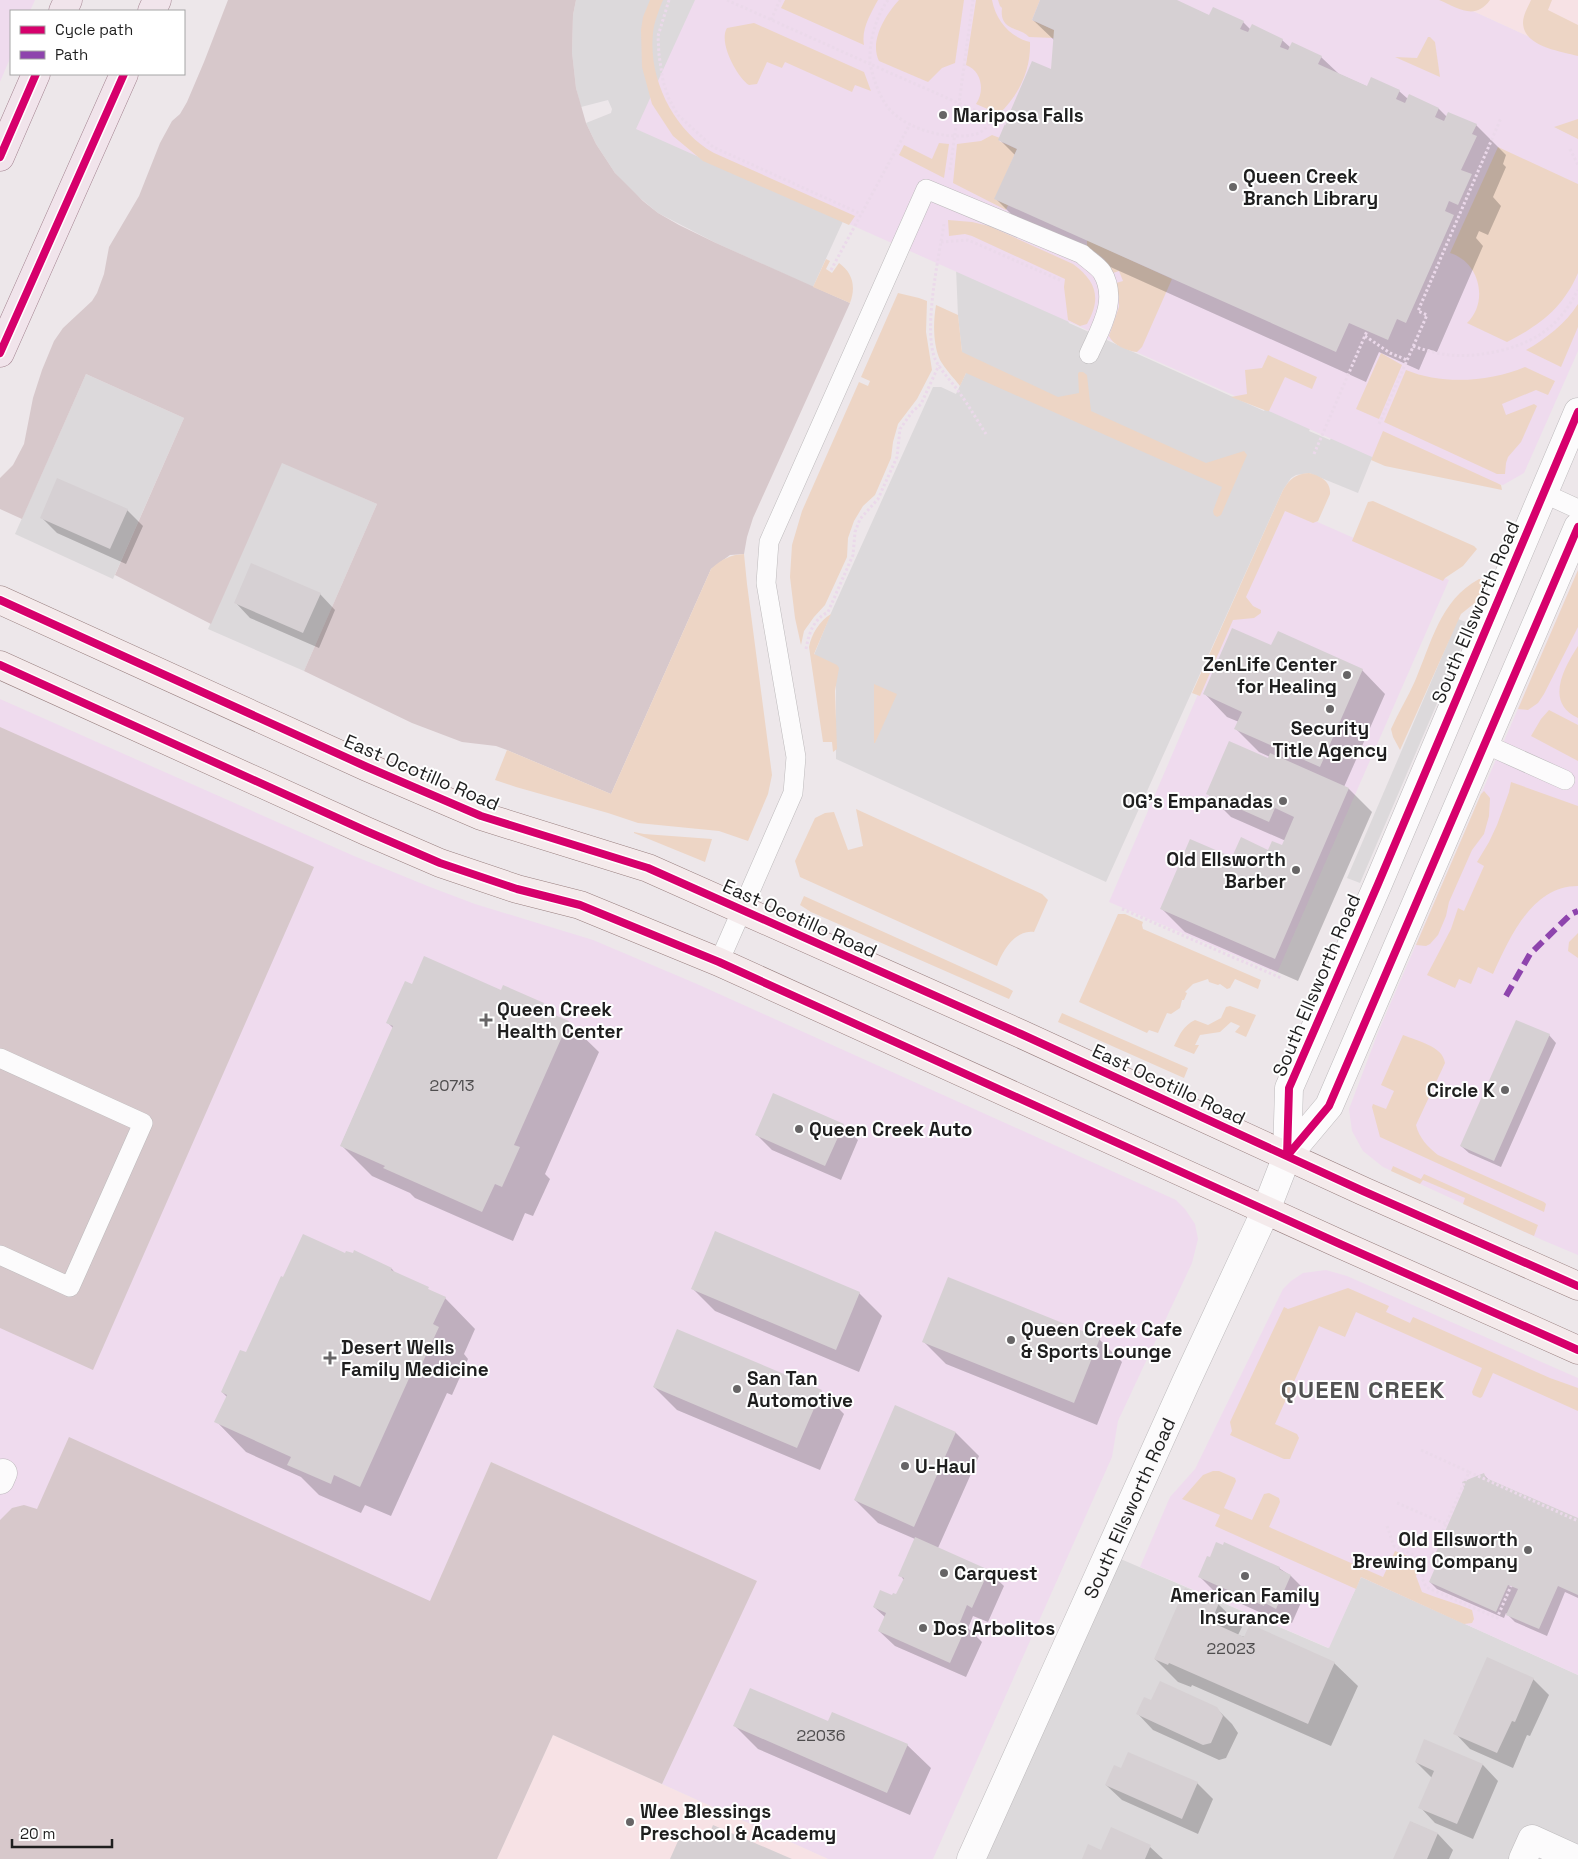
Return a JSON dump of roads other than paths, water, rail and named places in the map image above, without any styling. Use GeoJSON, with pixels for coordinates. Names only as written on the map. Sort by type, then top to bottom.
{"type":"FeatureCollection","features":[{"type":"Feature","properties":{"kind":"main road"},"geometry":{"type":"LineString","coordinates":[[0,157],[36,75]]}},
{"type":"Feature","properties":{"kind":"main road"},"geometry":{"type":"LineString","coordinates":[[0,353],[124,75]]}},
{"type":"Feature","properties":{"kind":"main road","name":"East Ocotillo Road"},"geometry":{"type":"LineString","coordinates":[[0,600],[366,767],[481,816],[648,868],[1021,1034],[1287,1156],[1578,1286]]}},
{"type":"Feature","properties":{"kind":"main road"},"geometry":{"type":"LineString","coordinates":[[0,665],[440,863],[517,889],[580,905],[719,962],[1578,1350]]}},
{"type":"Feature","properties":{"kind":"street","name":"South Ellsworth Road"},"geometry":{"type":"LineString","coordinates":[[1287,1156],[1289,1088],[1378,884],[1578,412]]}},
{"type":"Feature","properties":{"kind":"street","name":"South Ellsworth Road"},"geometry":{"type":"LineString","coordinates":[[972,1859],[1186,1382],[1266,1210],[1287,1156],[1329,1106],[1578,527]]}},
{"type":"Feature","properties":{"kind":"street"},"geometry":{"type":"LineString","coordinates":[[1528,1849],[1576,1859]]}},
{"type":"Feature","properties":{"kind":"lane"},"geometry":{"type":"LineString","coordinates":[[719,962],[792,793],[796,757],[766,583],[769,542],[926,189],[1082,254],[1102,271],[1109,288],[1108,309],[1089,354]]}},
{"type":"Feature","properties":{"kind":"lane"},"geometry":{"type":"LineString","coordinates":[[1543,493],[1578,509]]}},
{"type":"Feature","properties":{"kind":"lane"},"geometry":{"type":"LineString","coordinates":[[1485,744],[1565,780]]}},
{"type":"Feature","properties":{"kind":"lane"},"geometry":{"type":"LineString","coordinates":[[0,1058],[143,1123],[70,1287],[0,1256]]}},
{"type":"Feature","properties":{"kind":"place","name":"Mariposa Falls"},"geometry":{"type":"Point","coordinates":[943,115]}},
{"type":"Feature","properties":{"kind":"place","name":"Queen Creek Branch Library"},"geometry":{"type":"Point","coordinates":[1233,187]}},
{"type":"Feature","properties":{"kind":"place","name":"ZenLife Center for Healing"},"geometry":{"type":"Point","coordinates":[1347,675]}},
{"type":"Feature","properties":{"kind":"place","name":"Security Title Agency"},"geometry":{"type":"Point","coordinates":[1330,709]}},
{"type":"Feature","properties":{"kind":"place","name":"OG's Empanadas"},"geometry":{"type":"Point","coordinates":[1283,801]}},
{"type":"Feature","properties":{"kind":"place","name":"Old Ellsworth Barber"},"geometry":{"type":"Point","coordinates":[1296,870]}},
{"type":"Feature","properties":{"kind":"place","name":"Queen Creek Health Center"},"geometry":{"type":"Point","coordinates":[486,1020]}},
{"type":"Feature","properties":{"kind":"place","name":"Circle K"},"geometry":{"type":"Point","coordinates":[1505,1090]}},
{"type":"Feature","properties":{"kind":"place","name":"Queen Creek Auto"},"geometry":{"type":"Point","coordinates":[799,1129]}},
{"type":"Feature","properties":{"kind":"place","name":"Queen Creek Cafe & Sports Lounge"},"geometry":{"type":"Point","coordinates":[1011,1340]}},
{"type":"Feature","properties":{"kind":"place","name":"Desert Wells Family Medicine"},"geometry":{"type":"Point","coordinates":[330,1358]}},
{"type":"Feature","properties":{"kind":"place","name":"San Tan Automotive"},"geometry":{"type":"Point","coordinates":[737,1389]}},
{"type":"Feature","properties":{"kind":"place","name":"U-Haul"},"geometry":{"type":"Point","coordinates":[905,1466]}},
{"type":"Feature","properties":{"kind":"place","name":"Old Ellsworth Brewing Company"},"geometry":{"type":"Point","coordinates":[1528,1550]}},
{"type":"Feature","properties":{"kind":"place","name":"Carquest"},"geometry":{"type":"Point","coordinates":[944,1573]}},
{"type":"Feature","properties":{"kind":"place","name":"American Family Insurance"},"geometry":{"type":"Point","coordinates":[1245,1576]}},
{"type":"Feature","properties":{"kind":"place","name":"Dos Arbolitos"},"geometry":{"type":"Point","coordinates":[923,1628]}},
{"type":"Feature","properties":{"kind":"place","name":"Wee Blessings Preschool & Academy"},"geometry":{"type":"Point","coordinates":[630,1822]}},
{"type":"Feature","properties":{"kind":"district","name":"QUEEN CREEK"},"geometry":{"type":"Point","coordinates":[1363,1390]}}]}
